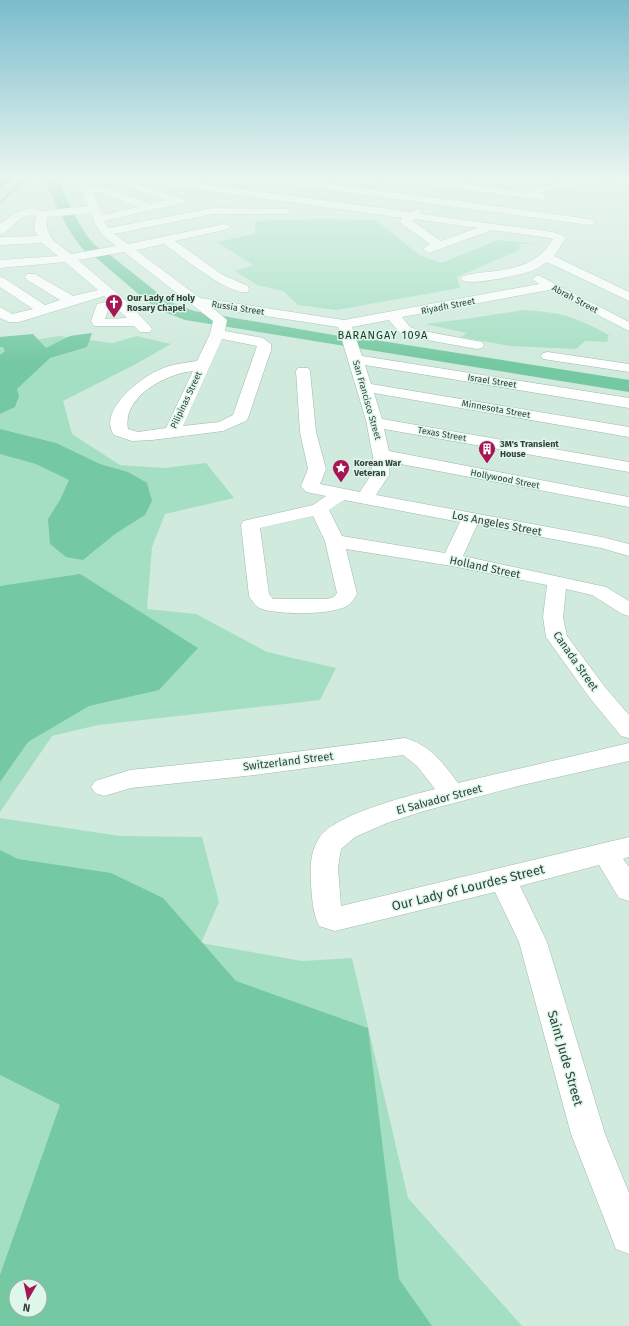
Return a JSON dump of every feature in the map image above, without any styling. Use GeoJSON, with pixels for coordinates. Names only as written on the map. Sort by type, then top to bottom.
{"type":"FeatureCollection","features":[{"type":"Feature","properties":{"kind":"street","name":"Russia Street"},"geometry":{"type":"LineString","coordinates":[[112,238],[199,302],[344,324]]}},
{"type":"Feature","properties":{"kind":"street"},"geometry":{"type":"LineString","coordinates":[[0,264],[40,262],[69,258],[170,238]]}},
{"type":"Feature","properties":{"kind":"street"},"geometry":{"type":"LineString","coordinates":[[424,238],[434,247],[459,238]]}},
{"type":"Feature","properties":{"kind":"street"},"geometry":{"type":"LineString","coordinates":[[467,279],[522,270],[541,263],[548,258],[559,241],[559,238]]}},
{"type":"Feature","properties":{"kind":"street"},"geometry":{"type":"LineString","coordinates":[[0,241],[45,239],[107,291],[120,303],[140,325],[99,323],[98,321],[102,307],[120,303]]}},
{"type":"Feature","properties":{"kind":"street"},"geometry":{"type":"LineString","coordinates":[[164,239],[219,278],[243,289]]}},
{"type":"Feature","properties":{"kind":"street"},"geometry":{"type":"LineString","coordinates":[[0,252],[54,248]]}},
{"type":"Feature","properties":{"kind":"street"},"geometry":{"type":"LineString","coordinates":[[548,258],[629,297]]}},
{"type":"Feature","properties":{"kind":"street"},"geometry":{"type":"LineString","coordinates":[[68,272],[83,270]]}},
{"type":"Feature","properties":{"kind":"street","name":"Abrah Street"},"geometry":{"type":"LineString","coordinates":[[522,270],[629,327]]}},
{"type":"Feature","properties":{"kind":"street"},"geometry":{"type":"LineString","coordinates":[[0,278],[31,277],[54,274]]}},
{"type":"Feature","properties":{"kind":"street"},"geometry":{"type":"LineString","coordinates":[[31,277],[71,301]]}},
{"type":"Feature","properties":{"kind":"street"},"geometry":{"type":"LineString","coordinates":[[0,281],[43,310]]}},
{"type":"Feature","properties":{"kind":"street","name":"Riyadh Street"},"geometry":{"type":"LineString","coordinates":[[344,324],[551,286]]}},
{"type":"Feature","properties":{"kind":"street"},"geometry":{"type":"LineString","coordinates":[[0,311],[14,319],[107,291]]}},
{"type":"Feature","properties":{"kind":"street"},"geometry":{"type":"LineString","coordinates":[[199,302],[212,312],[227,306]]}},
{"type":"Feature","properties":{"kind":"street","name":"Pilipinas Street"},"geometry":{"type":"LineString","coordinates":[[202,365],[176,368],[164,372],[126,402],[119,416],[120,432],[134,437],[172,432],[217,334],[220,320],[212,312]]}},
{"type":"Feature","properties":{"kind":"street"},"geometry":{"type":"LineString","coordinates":[[393,316],[405,330],[415,334],[477,345]]}},
{"type":"Feature","properties":{"kind":"street","name":"San Francisco Street"},"geometry":{"type":"LineString","coordinates":[[344,324],[374,422],[382,455],[381,471],[378,479],[365,496]]}},
{"type":"Feature","properties":{"kind":"street"},"geometry":{"type":"LineString","coordinates":[[172,432],[223,426],[240,418],[264,350],[264,344],[258,341],[217,334]]}},
{"type":"Feature","properties":{"kind":"street"},"geometry":{"type":"LineString","coordinates":[[548,356],[627,365]]}},
{"type":"Feature","properties":{"kind":"street","name":"Israel Street"},"geometry":{"type":"LineString","coordinates":[[354,359],[629,403]]}},
{"type":"Feature","properties":{"kind":"street","name":"Los Angeles Street"},"geometry":{"type":"LineString","coordinates":[[303,371],[308,432],[317,469],[310,486],[312,488],[365,496],[471,518],[602,542],[629,550]]}},
{"type":"Feature","properties":{"kind":"street","name":"Minnesota Street"},"geometry":{"type":"LineString","coordinates":[[363,387],[629,432]]}},
{"type":"Feature","properties":{"kind":"street","name":"Texas Street"},"geometry":{"type":"LineString","coordinates":[[374,422],[629,467]]}},
{"type":"Feature","properties":{"kind":"street","name":"Hollywood Street"},"geometry":{"type":"LineString","coordinates":[[382,455],[629,502]]}},
{"type":"Feature","properties":{"kind":"street"},"geometry":{"type":"LineString","coordinates":[[319,509],[335,541],[347,594],[341,601],[329,604],[280,606],[267,604],[259,596],[250,525],[319,509],[342,493]]}},
{"type":"Feature","properties":{"kind":"street"},"geometry":{"type":"LineString","coordinates":[[452,560],[471,518]]}},
{"type":"Feature","properties":{"kind":"street","name":"Holland Street"},"geometry":{"type":"LineString","coordinates":[[335,541],[452,560],[599,591],[629,610]]}},
{"type":"Feature","properties":{"kind":"street","name":"Canada Street"},"geometry":{"type":"LineString","coordinates":[[557,582],[552,621],[553,629],[557,637],[597,692],[629,730]]}},
{"type":"Feature","properties":{"kind":"street","name":"Switzerland Street"},"geometry":{"type":"LineString","coordinates":[[104,786],[130,779],[255,766],[405,746],[414,749],[423,756],[453,794]]}},
{"type":"Feature","properties":{"kind":"street","name":"El Salvador Street"},"geometry":{"type":"LineString","coordinates":[[329,918],[324,871],[326,854],[331,842],[348,828],[377,815],[453,794],[629,752]]}},
{"type":"Feature","properties":{"kind":"street"},"geometry":{"type":"LineString","coordinates":[[617,850],[629,890]]}},
{"type":"Feature","properties":{"kind":"street","name":"Our Lady of Lourdes Street"},"geometry":{"type":"LineString","coordinates":[[329,918],[335,919],[617,850]]}},
{"type":"Feature","properties":{"kind":"street","name":"Saint Jude Street"},"geometry":{"type":"LineString","coordinates":[[503,879],[532,942],[588,1134],[629,1236]]}},
{"type":"Feature","properties":{"kind":"shaded area"},"geometry":{"type":"Polygon","coordinates":[[[237,238],[398,238],[421,256],[442,263],[498,240],[538,244],[520,244],[519,250],[457,277],[460,288],[336,310],[298,305],[283,291],[257,285],[235,271],[253,265],[217,242],[237,238]]]}},
{"type":"Feature","properties":{"kind":"shaded area"},"geometry":{"type":"Polygon","coordinates":[[[523,310],[548,312],[568,316],[609,335],[607,342],[585,341],[576,349],[510,346],[461,337],[467,333],[425,324],[473,318],[523,310]]]}},
{"type":"Feature","properties":{"kind":"shaded area"},"geometry":{"type":"Polygon","coordinates":[[[92,333],[87,347],[50,358],[17,389],[19,396],[15,407],[0,414],[0,355],[5,351],[3,347],[0,347],[0,337],[33,334],[46,348],[70,336],[92,333]]]}},
{"type":"Feature","properties":{"kind":"shaded area"},"geometry":{"type":"Polygon","coordinates":[[[59,336],[112,343],[137,336],[171,344],[134,365],[63,401],[72,434],[120,465],[164,468],[206,463],[234,498],[165,514],[152,547],[147,609],[196,614],[267,652],[336,668],[320,700],[98,725],[52,736],[0,812],[0,337],[22,342],[59,336]]]}},
{"type":"Feature","properties":{"kind":"shaded area"},"geometry":{"type":"Polygon","coordinates":[[[0,429],[56,443],[100,464],[128,472],[147,483],[152,501],[145,515],[115,534],[83,560],[66,557],[50,544],[48,519],[60,500],[69,480],[36,464],[0,454],[0,429]]]}},
{"type":"Feature","properties":{"kind":"shaded area"},"geometry":{"type":"Polygon","coordinates":[[[80,574],[198,648],[159,690],[89,706],[28,742],[0,782],[0,586],[80,574]]]}},
{"type":"Feature","properties":{"kind":"shaded area"},"geometry":{"type":"Polygon","coordinates":[[[0,818],[120,836],[202,837],[219,902],[201,943],[302,961],[352,958],[408,1198],[522,1326],[0,1326],[0,818]]]}},
{"type":"Feature","properties":{"kind":"shaded area"},"geometry":{"type":"Polygon","coordinates":[[[0,850],[18,859],[111,873],[163,898],[236,981],[368,1028],[399,1279],[432,1326],[0,1326],[0,1275],[60,1105],[0,1075],[0,850]]]}},
{"type":"Feature","properties":{"kind":"waterway"},"geometry":{"type":"LineString","coordinates":[[81,238],[95,252]]}},
{"type":"Feature","properties":{"kind":"waterway"},"geometry":{"type":"LineString","coordinates":[[100,254],[162,305],[191,316],[217,320]]}},
{"type":"Feature","properties":{"kind":"waterway"},"geometry":{"type":"LineString","coordinates":[[225,322],[344,341]]}},
{"type":"Feature","properties":{"kind":"waterway"},"geometry":{"type":"LineString","coordinates":[[356,342],[629,386]]}},
{"type":"Feature","properties":{"kind":"place","name":"Our Lady of Holy Rosary Chapel"},"geometry":{"type":"Point","coordinates":[114,318]}},
{"type":"Feature","properties":{"kind":"place","name":"3M's Transient House"},"geometry":{"type":"Point","coordinates":[487,464]}},
{"type":"Feature","properties":{"kind":"place","name":"Korean War Veteran"},"geometry":{"type":"Point","coordinates":[341,483]}},
{"type":"Feature","properties":{"kind":"district","name":"BARANGAY 109A"},"geometry":{"type":"Point","coordinates":[383,335]}}]}
